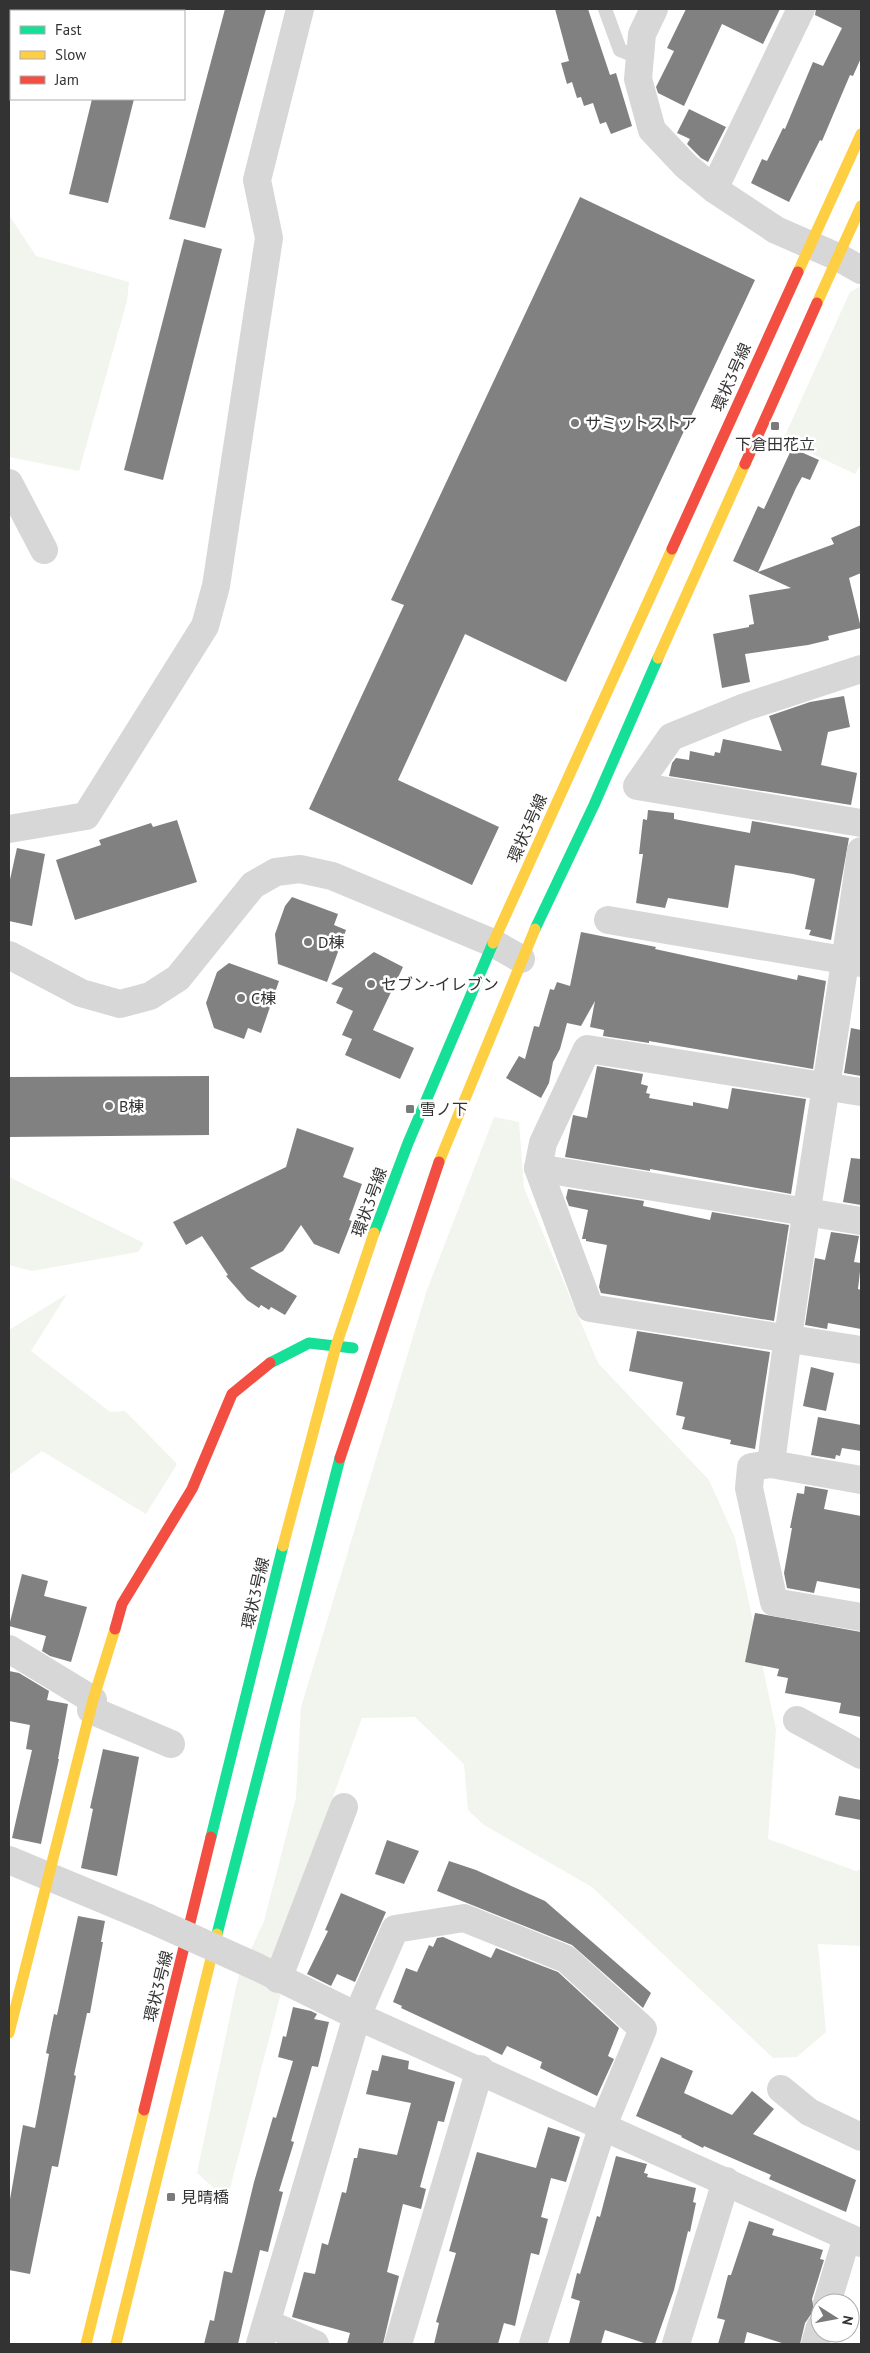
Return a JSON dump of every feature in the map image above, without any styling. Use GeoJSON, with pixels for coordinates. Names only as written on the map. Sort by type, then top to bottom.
{"type":"FeatureCollection","features":[{"type":"Feature","properties":{"kind":"street"},"geometry":{"type":"LineString","coordinates":[[9,829],[86,816],[205,626],[216,586],[269,238],[258,180],[300,9]]}},
{"type":"Feature","properties":{"kind":"street"},"geometry":{"type":"LineString","coordinates":[[654,9],[642,34],[638,79],[652,130],[686,166],[714,189],[776,230],[838,257],[861,270]]}},
{"type":"Feature","properties":{"kind":"street"},"geometry":{"type":"LineString","coordinates":[[714,189],[801,9]]}},
{"type":"Feature","properties":{"kind":"street","name":"環状3号線"},"geometry":{"type":"LineString","coordinates":[[86,2344],[301,1472],[336,1346],[408,1143],[493,943],[861,134]]}},
{"type":"Feature","properties":{"kind":"street"},"geometry":{"type":"LineString","coordinates":[[116,2344],[236,1856],[336,1470],[443,1149],[522,959],[594,805],[670,630],[861,206]]}},
{"type":"Feature","properties":{"kind":"street"},"geometry":{"type":"LineString","coordinates":[[9,483],[44,550]]}},
{"type":"Feature","properties":{"kind":"street"},"geometry":{"type":"LineString","coordinates":[[861,669],[745,707],[671,737],[637,786],[861,823]]}},
{"type":"Feature","properties":{"kind":"street"},"geometry":{"type":"LineString","coordinates":[[771,1464],[786,1338],[805,1212],[826,1086],[854,962],[861,851]]}},
{"type":"Feature","properties":{"kind":"street"},"geometry":{"type":"LineString","coordinates":[[9,955],[81,993],[120,1004],[150,996],[178,978],[253,885],[276,872],[300,869],[332,876],[493,943],[522,959]]}},
{"type":"Feature","properties":{"kind":"street"},"geometry":{"type":"LineString","coordinates":[[608,920],[854,962]]}},
{"type":"Feature","properties":{"kind":"street"},"geometry":{"type":"LineString","coordinates":[[861,1092],[587,1049],[543,1143],[538,1168],[590,1308],[861,1350]]}},
{"type":"Feature","properties":{"kind":"street"},"geometry":{"type":"LineString","coordinates":[[538,1168],[861,1221]]}},
{"type":"Feature","properties":{"kind":"street"},"geometry":{"type":"LineString","coordinates":[[9,2033],[50,1878],[92,1705],[122,1604],[192,1489],[232,1394],[270,1363],[309,1343],[375,1350]]}},
{"type":"Feature","properties":{"kind":"street"},"geometry":{"type":"LineString","coordinates":[[861,1480],[771,1464],[751,1467],[749,1488],[774,1602],[861,1617]]}},
{"type":"Feature","properties":{"kind":"street"},"geometry":{"type":"LineString","coordinates":[[9,1649],[92,1705],[171,1744]]}},
{"type":"Feature","properties":{"kind":"street"},"geometry":{"type":"LineString","coordinates":[[796,1720],[861,1755]]}},
{"type":"Feature","properties":{"kind":"street"},"geometry":{"type":"LineString","coordinates":[[268,1973],[344,1807]]}},
{"type":"Feature","properties":{"kind":"street"},"geometry":{"type":"LineString","coordinates":[[9,1860],[148,1918],[357,2016],[480,2069],[854,2240],[831,2293]]}},
{"type":"Feature","properties":{"kind":"street"},"geometry":{"type":"LineString","coordinates":[[315,2344],[263,2333],[357,2016],[395,1929],[464,1918],[566,1959],[643,2029],[602,2125],[533,2344]]}},
{"type":"Feature","properties":{"kind":"street"},"geometry":{"type":"LineString","coordinates":[[398,2344],[480,2069]]}},
{"type":"Feature","properties":{"kind":"street"},"geometry":{"type":"LineString","coordinates":[[781,2088],[809,2112],[861,2137]]}},
{"type":"Feature","properties":{"kind":"street"},"geometry":{"type":"LineString","coordinates":[[676,2344],[726,2182]]}},
{"type":"Feature","properties":{"kind":"lane"},"geometry":{"type":"LineString","coordinates":[[604,9],[620,50],[640,58]]}},
{"type":"Feature","properties":{"kind":"shaded area"},"geometry":{"type":"Polygon","coordinates":[[[9,215],[36,256],[129,282],[127,301],[79,471],[9,457],[9,215]]]}},
{"type":"Feature","properties":{"kind":"shaded area"},"geometry":{"type":"Polygon","coordinates":[[[861,286],[861,464],[855,474],[783,440],[850,292],[861,286]]]}},
{"type":"Feature","properties":{"kind":"shaded area"},"geometry":{"type":"Polygon","coordinates":[[[494,1117],[519,1122],[524,1188],[598,1363],[709,1480],[735,1538],[776,1729],[768,1839],[856,1871],[861,1869],[861,1946],[818,1944],[826,2032],[797,2057],[773,2058],[592,1887],[484,1825],[468,1810],[464,1764],[415,1717],[362,1718],[267,1976],[283,1985],[227,2200],[197,2173],[238,1978],[264,1921],[296,1798],[301,1707],[427,1290],[494,1117]]]}},
{"type":"Feature","properties":{"kind":"shaded area"},"geometry":{"type":"Polygon","coordinates":[[[9,1177],[144,1243],[138,1252],[32,1271],[9,1265],[9,1177]]]}},
{"type":"Feature","properties":{"kind":"shaded area"},"geometry":{"type":"Polygon","coordinates":[[[67,1294],[31,1351],[110,1412],[125,1411],[177,1464],[146,1514],[42,1451],[9,1475],[9,1330],[67,1294]]]}},
{"type":"Feature","properties":{"kind":"building"},"geometry":{"type":"Polygon","coordinates":[[[225,9],[266,9],[205,228],[169,219],[225,9]]]}},
{"type":"Feature","properties":{"kind":"building"},"geometry":{"type":"Polygon","coordinates":[[[555,9],[588,9],[610,75],[616,73],[632,126],[611,134],[606,122],[600,124],[593,103],[584,106],[581,97],[577,98],[572,82],[567,84],[561,63],[569,61],[555,9]]]}},
{"type":"Feature","properties":{"kind":"building"},"geometry":{"type":"Polygon","coordinates":[[[686,9],[780,9],[763,44],[722,24],[684,106],[658,93],[656,87],[674,51],[667,48],[686,9]]]}},
{"type":"Feature","properties":{"kind":"building"},"geometry":{"type":"Polygon","coordinates":[[[816,9],[861,9],[861,58],[853,76],[850,75],[822,141],[820,140],[789,202],[751,183],[762,159],[767,161],[783,128],[785,129],[813,62],[823,66],[842,28],[815,15],[816,9]]]}},
{"type":"Feature","properties":{"kind":"building"},"geometry":{"type":"Polygon","coordinates":[[[92,100],[134,100],[108,203],[69,194],[92,100]]]}},
{"type":"Feature","properties":{"kind":"building"},"geometry":{"type":"Polygon","coordinates":[[[689,109],[726,127],[708,162],[701,158],[687,144],[690,139],[677,133],[689,109]]]}},
{"type":"Feature","properties":{"kind":"building","name":"サミットストア"},"geometry":{"type":"Polygon","coordinates":[[[580,197],[755,280],[566,682],[465,634],[398,780],[499,827],[472,885],[309,809],[404,605],[391,600],[580,197]]]}},
{"type":"Feature","properties":{"kind":"building"},"geometry":{"type":"Polygon","coordinates":[[[184,239],[222,249],[163,480],[124,470],[184,239]]]}},
{"type":"Feature","properties":{"kind":"building"},"geometry":{"type":"Polygon","coordinates":[[[792,448],[819,460],[810,480],[802,477],[796,488],[758,572],[834,544],[831,538],[861,525],[861,573],[849,578],[861,628],[828,636],[829,640],[808,645],[745,654],[750,682],[722,688],[713,634],[749,627],[749,625],[754,624],[749,595],[791,588],[733,561],[758,506],[764,509],[792,448]]]}},
{"type":"Feature","properties":{"kind":"building"},"geometry":{"type":"Polygon","coordinates":[[[844,696],[850,727],[828,732],[821,765],[857,773],[851,805],[669,776],[672,763],[676,758],[689,760],[690,751],[714,756],[715,752],[720,753],[723,739],[782,751],[769,716],[810,702],[844,696]]]}},
{"type":"Feature","properties":{"kind":"building"},"geometry":{"type":"Polygon","coordinates":[[[648,810],[674,813],[674,819],[750,833],[752,821],[849,838],[831,940],[809,935],[811,930],[805,929],[815,879],[793,874],[735,865],[728,908],[668,898],[665,908],[636,903],[643,854],[639,854],[643,819],[647,820],[648,810]]]}},
{"type":"Feature","properties":{"kind":"building"},"geometry":{"type":"Polygon","coordinates":[[[177,820],[197,882],[75,920],[56,860],[101,845],[99,840],[151,823],[153,827],[177,820]]]}},
{"type":"Feature","properties":{"kind":"building"},"geometry":{"type":"Polygon","coordinates":[[[17,848],[45,854],[32,926],[9,921],[9,884],[17,848]]]}},
{"type":"Feature","properties":{"kind":"building","name":"D棟"},"geometry":{"type":"Polygon","coordinates":[[[292,897],[338,914],[334,925],[346,930],[327,982],[278,964],[275,934],[285,906],[292,897]]]}},
{"type":"Feature","properties":{"kind":"building"},"geometry":{"type":"Polygon","coordinates":[[[581,932],[656,947],[655,949],[797,980],[798,975],[826,981],[813,1069],[649,1041],[649,1043],[603,1036],[604,1030],[590,1027],[595,1001],[581,1026],[567,1023],[560,1049],[553,1062],[549,1083],[541,1098],[506,1078],[519,1056],[525,1059],[534,1026],[539,1027],[550,989],[554,990],[557,982],[570,986],[581,932]]]}},
{"type":"Feature","properties":{"kind":"building"},"geometry":{"type":"Polygon","coordinates":[[[374,952],[403,967],[373,1030],[414,1048],[400,1079],[345,1055],[352,1039],[342,1035],[353,1011],[336,1003],[343,988],[331,984],[374,952]]]}},
{"type":"Feature","properties":{"kind":"building","name":"C棟"},"geometry":{"type":"Polygon","coordinates":[[[229,963],[279,981],[261,1033],[248,1028],[244,1039],[214,1028],[206,1003],[217,972],[229,963]]]}},
{"type":"Feature","properties":{"kind":"building"},"geometry":{"type":"Polygon","coordinates":[[[851,1028],[861,1030],[861,1076],[844,1073],[851,1028]]]}},
{"type":"Feature","properties":{"kind":"building"},"geometry":{"type":"Polygon","coordinates":[[[597,1066],[643,1074],[641,1084],[648,1086],[646,1093],[650,1094],[649,1098],[693,1106],[693,1102],[728,1109],[732,1088],[806,1099],[791,1194],[650,1169],[650,1171],[565,1157],[573,1115],[587,1118],[597,1066]]]}},
{"type":"Feature","properties":{"kind":"building","name":"B棟"},"geometry":{"type":"Polygon","coordinates":[[[209,1076],[209,1135],[9,1137],[9,1077],[209,1076]]]}},
{"type":"Feature","properties":{"kind":"building"},"geometry":{"type":"Polygon","coordinates":[[[297,1128],[354,1148],[343,1177],[362,1184],[349,1220],[352,1221],[339,1254],[314,1244],[301,1225],[283,1251],[250,1268],[297,1296],[285,1315],[271,1307],[269,1310],[261,1305],[259,1308],[247,1300],[226,1276],[228,1275],[202,1236],[186,1245],[173,1222],[286,1167],[297,1128]]]}},
{"type":"Feature","properties":{"kind":"building"},"geometry":{"type":"Polygon","coordinates":[[[851,1158],[861,1159],[861,1205],[843,1202],[851,1158]]]}},
{"type":"Feature","properties":{"kind":"building"},"geometry":{"type":"Polygon","coordinates":[[[568,1189],[644,1201],[643,1206],[710,1220],[712,1212],[789,1225],[774,1321],[601,1293],[599,1287],[607,1245],[582,1239],[588,1210],[569,1206],[566,1198],[568,1189]]]}},
{"type":"Feature","properties":{"kind":"building"},"geometry":{"type":"Polygon","coordinates":[[[831,1232],[859,1236],[854,1262],[861,1263],[858,1289],[861,1290],[861,1329],[828,1323],[827,1329],[805,1325],[815,1258],[825,1260],[831,1232]]]}},
{"type":"Feature","properties":{"kind":"building"},"geometry":{"type":"Polygon","coordinates":[[[637,1331],[770,1352],[755,1449],[730,1444],[731,1440],[682,1429],[685,1417],[676,1415],[683,1382],[629,1371],[637,1331]]]}},
{"type":"Feature","properties":{"kind":"building"},"geometry":{"type":"Polygon","coordinates":[[[811,1367],[834,1373],[826,1411],[803,1406],[811,1367]]]}},
{"type":"Feature","properties":{"kind":"building"},"geometry":{"type":"Polygon","coordinates":[[[818,1417],[861,1425],[861,1451],[842,1448],[840,1456],[836,1455],[835,1459],[811,1455],[818,1417]]]}},
{"type":"Feature","properties":{"kind":"building"},"geometry":{"type":"Polygon","coordinates":[[[805,1486],[828,1490],[824,1509],[861,1516],[861,1589],[817,1581],[814,1593],[787,1588],[784,1573],[792,1528],[790,1528],[797,1493],[804,1494],[805,1486]]]}},
{"type":"Feature","properties":{"kind":"building"},"geometry":{"type":"Polygon","coordinates":[[[22,1574],[48,1581],[44,1596],[87,1607],[71,1662],[50,1656],[42,1651],[46,1636],[9,1626],[22,1574]]]}},
{"type":"Feature","properties":{"kind":"building"},"geometry":{"type":"Polygon","coordinates":[[[755,1613],[861,1632],[861,1717],[839,1713],[841,1703],[785,1693],[788,1678],[777,1676],[779,1669],[745,1662],[755,1613]]]}},
{"type":"Feature","properties":{"kind":"building"},"geometry":{"type":"Polygon","coordinates":[[[9,1671],[19,1673],[49,1691],[47,1700],[68,1704],[59,1759],[41,1844],[12,1838],[32,1750],[26,1749],[30,1725],[9,1721],[9,1671]]]}},
{"type":"Feature","properties":{"kind":"building"},"geometry":{"type":"Polygon","coordinates":[[[103,1749],[139,1757],[117,1876],[81,1868],[93,1809],[90,1808],[103,1749]]]}},
{"type":"Feature","properties":{"kind":"building"},"geometry":{"type":"Polygon","coordinates":[[[839,1796],[861,1800],[861,1820],[835,1815],[839,1796]]]}},
{"type":"Feature","properties":{"kind":"building"},"geometry":{"type":"Polygon","coordinates":[[[387,1840],[419,1851],[404,1884],[375,1874],[387,1840]]]}},
{"type":"Feature","properties":{"kind":"building"},"geometry":{"type":"Polygon","coordinates":[[[449,1861],[476,1870],[545,1901],[651,1993],[643,2008],[572,1945],[437,1891],[449,1861]]]}},
{"type":"Feature","properties":{"kind":"building"},"geometry":{"type":"Polygon","coordinates":[[[341,1893],[386,1912],[355,1982],[337,1974],[331,1986],[307,1974],[328,1931],[325,1930],[341,1893]]]}},
{"type":"Feature","properties":{"kind":"building"},"geometry":{"type":"Polygon","coordinates":[[[78,1916],[105,1921],[101,1942],[103,1942],[90,2013],[87,2013],[74,2075],[76,2076],[58,2167],[52,2166],[30,2274],[9,2270],[9,2205],[23,2125],[35,2128],[49,2054],[46,2053],[54,2014],[57,2015],[78,1916]]]}},
{"type":"Feature","properties":{"kind":"building"},"geometry":{"type":"Polygon","coordinates":[[[443,1937],[491,1958],[496,1948],[558,1972],[619,2028],[608,2056],[614,2059],[597,2096],[540,2068],[542,2062],[507,2046],[502,2055],[401,2008],[402,2006],[393,2002],[406,1968],[417,1972],[429,1945],[433,1947],[437,1938],[443,1937]]]}},
{"type":"Feature","properties":{"kind":"building"},"geometry":{"type":"Polygon","coordinates":[[[293,2007],[311,2011],[317,2014],[314,2019],[329,2022],[318,2067],[312,2066],[291,2141],[294,2142],[279,2191],[283,2192],[268,2252],[260,2250],[238,2344],[204,2344],[210,2320],[214,2321],[224,2271],[232,2273],[254,2182],[273,2117],[276,2118],[293,2061],[278,2057],[283,2036],[286,2037],[293,2007]]]}},
{"type":"Feature","properties":{"kind":"building"},"geometry":{"type":"Polygon","coordinates":[[[382,2055],[409,2061],[408,2069],[455,2082],[444,2122],[438,2121],[420,2187],[426,2189],[421,2209],[403,2204],[387,2272],[399,2276],[383,2344],[347,2344],[350,2333],[292,2317],[304,2272],[315,2274],[322,2243],[328,2245],[342,2192],[346,2193],[354,2158],[357,2158],[359,2148],[397,2155],[411,2103],[366,2094],[372,2070],[378,2071],[382,2055]]]}},
{"type":"Feature","properties":{"kind":"building"},"geometry":{"type":"Polygon","coordinates":[[[661,2057],[693,2071],[684,2093],[732,2115],[752,2091],[774,2109],[753,2134],[856,2180],[846,2212],[769,2179],[771,2175],[704,2146],[703,2148],[682,2136],[636,2116],[661,2057]]]}},
{"type":"Feature","properties":{"kind":"building"},"geometry":{"type":"Polygon","coordinates":[[[548,2127],[580,2137],[566,2182],[551,2178],[541,2217],[548,2219],[539,2255],[531,2253],[515,2326],[504,2323],[498,2344],[434,2344],[439,2323],[436,2322],[456,2253],[449,2251],[477,2152],[536,2168],[548,2127]]]}},
{"type":"Feature","properties":{"kind":"building"},"geometry":{"type":"Polygon","coordinates":[[[616,2156],[647,2164],[644,2173],[648,2174],[647,2177],[696,2188],[693,2202],[696,2203],[690,2232],[688,2231],[674,2290],[655,2344],[647,2344],[605,2330],[601,2344],[569,2344],[580,2301],[571,2298],[577,2273],[580,2274],[597,2216],[600,2217],[616,2156]]]}},
{"type":"Feature","properties":{"kind":"building"},"geometry":{"type":"Polygon","coordinates":[[[749,2221],[774,2229],[772,2235],[823,2250],[820,2259],[824,2260],[814,2293],[810,2293],[810,2316],[805,2323],[800,2344],[785,2344],[747,2332],[744,2344],[718,2344],[725,2320],[717,2318],[728,2275],[731,2275],[749,2221]]]}},
{"type":"Feature","properties":{"kind":"traffic: fast"},"geometry":{"type":"LineString","coordinates":[[535,929],[594,805],[658,658]]}},
{"type":"Feature","properties":{"kind":"traffic: fast"},"geometry":{"type":"LineString","coordinates":[[374,1233],[408,1143],[493,943]]}},
{"type":"Feature","properties":{"kind":"traffic: fast"},"geometry":{"type":"LineString","coordinates":[[270,1363],[309,1343],[353,1348]]}},
{"type":"Feature","properties":{"kind":"traffic: fast"},"geometry":{"type":"LineString","coordinates":[[217,1934],[340,1458]]}},
{"type":"Feature","properties":{"kind":"traffic: fast"},"geometry":{"type":"LineString","coordinates":[[211,1837],[283,1546]]}},
{"type":"Feature","properties":{"kind":"traffic: slow"},"geometry":{"type":"LineString","coordinates":[[798,272],[861,134]]}},
{"type":"Feature","properties":{"kind":"traffic: slow"},"geometry":{"type":"LineString","coordinates":[[817,303],[861,206]]}},
{"type":"Feature","properties":{"kind":"traffic: slow"},"geometry":{"type":"LineString","coordinates":[[658,658],[745,464]]}},
{"type":"Feature","properties":{"kind":"traffic: slow"},"geometry":{"type":"LineString","coordinates":[[493,943],[672,549]]}},
{"type":"Feature","properties":{"kind":"traffic: slow"},"geometry":{"type":"LineString","coordinates":[[439,1162],[535,929]]}},
{"type":"Feature","properties":{"kind":"traffic: slow"},"geometry":{"type":"LineString","coordinates":[[283,1546],[336,1346],[374,1233]]}},
{"type":"Feature","properties":{"kind":"traffic: slow"},"geometry":{"type":"LineString","coordinates":[[9,2033],[93,1700],[115,1629]]}},
{"type":"Feature","properties":{"kind":"traffic: slow"},"geometry":{"type":"LineString","coordinates":[[116,2344],[217,1934]]}},
{"type":"Feature","properties":{"kind":"traffic: slow"},"geometry":{"type":"LineString","coordinates":[[86,2344],[144,2110]]}},
{"type":"Feature","properties":{"kind":"traffic: jam"},"geometry":{"type":"LineString","coordinates":[[672,549],[798,272]]}},
{"type":"Feature","properties":{"kind":"traffic: jam"},"geometry":{"type":"LineString","coordinates":[[745,464],[817,303]]}},
{"type":"Feature","properties":{"kind":"traffic: jam"},"geometry":{"type":"LineString","coordinates":[[340,1458],[439,1162]]}},
{"type":"Feature","properties":{"kind":"traffic: jam"},"geometry":{"type":"LineString","coordinates":[[115,1629],[122,1604],[192,1489],[232,1394],[270,1363]]}},
{"type":"Feature","properties":{"kind":"traffic: jam"},"geometry":{"type":"LineString","coordinates":[[144,2110],[211,1837]]}},
{"type":"Feature","properties":{"kind":"place","name":"サミットストア"},"geometry":{"type":"Point","coordinates":[575,423]}},
{"type":"Feature","properties":{"kind":"place","name":"下倉田花立"},"geometry":{"type":"Point","coordinates":[775,426]}},
{"type":"Feature","properties":{"kind":"place","name":"D棟"},"geometry":{"type":"Point","coordinates":[308,942]}},
{"type":"Feature","properties":{"kind":"place","name":"セブン-イレブン"},"geometry":{"type":"Point","coordinates":[371,984]}},
{"type":"Feature","properties":{"kind":"place","name":"C棟"},"geometry":{"type":"Point","coordinates":[241,998]}},
{"type":"Feature","properties":{"kind":"place","name":"B棟"},"geometry":{"type":"Point","coordinates":[109,1106]}},
{"type":"Feature","properties":{"kind":"place","name":"雪ノ下"},"geometry":{"type":"Point","coordinates":[410,1109]}},
{"type":"Feature","properties":{"kind":"place","name":"見晴橋"},"geometry":{"type":"Point","coordinates":[171,2197]}}]}
